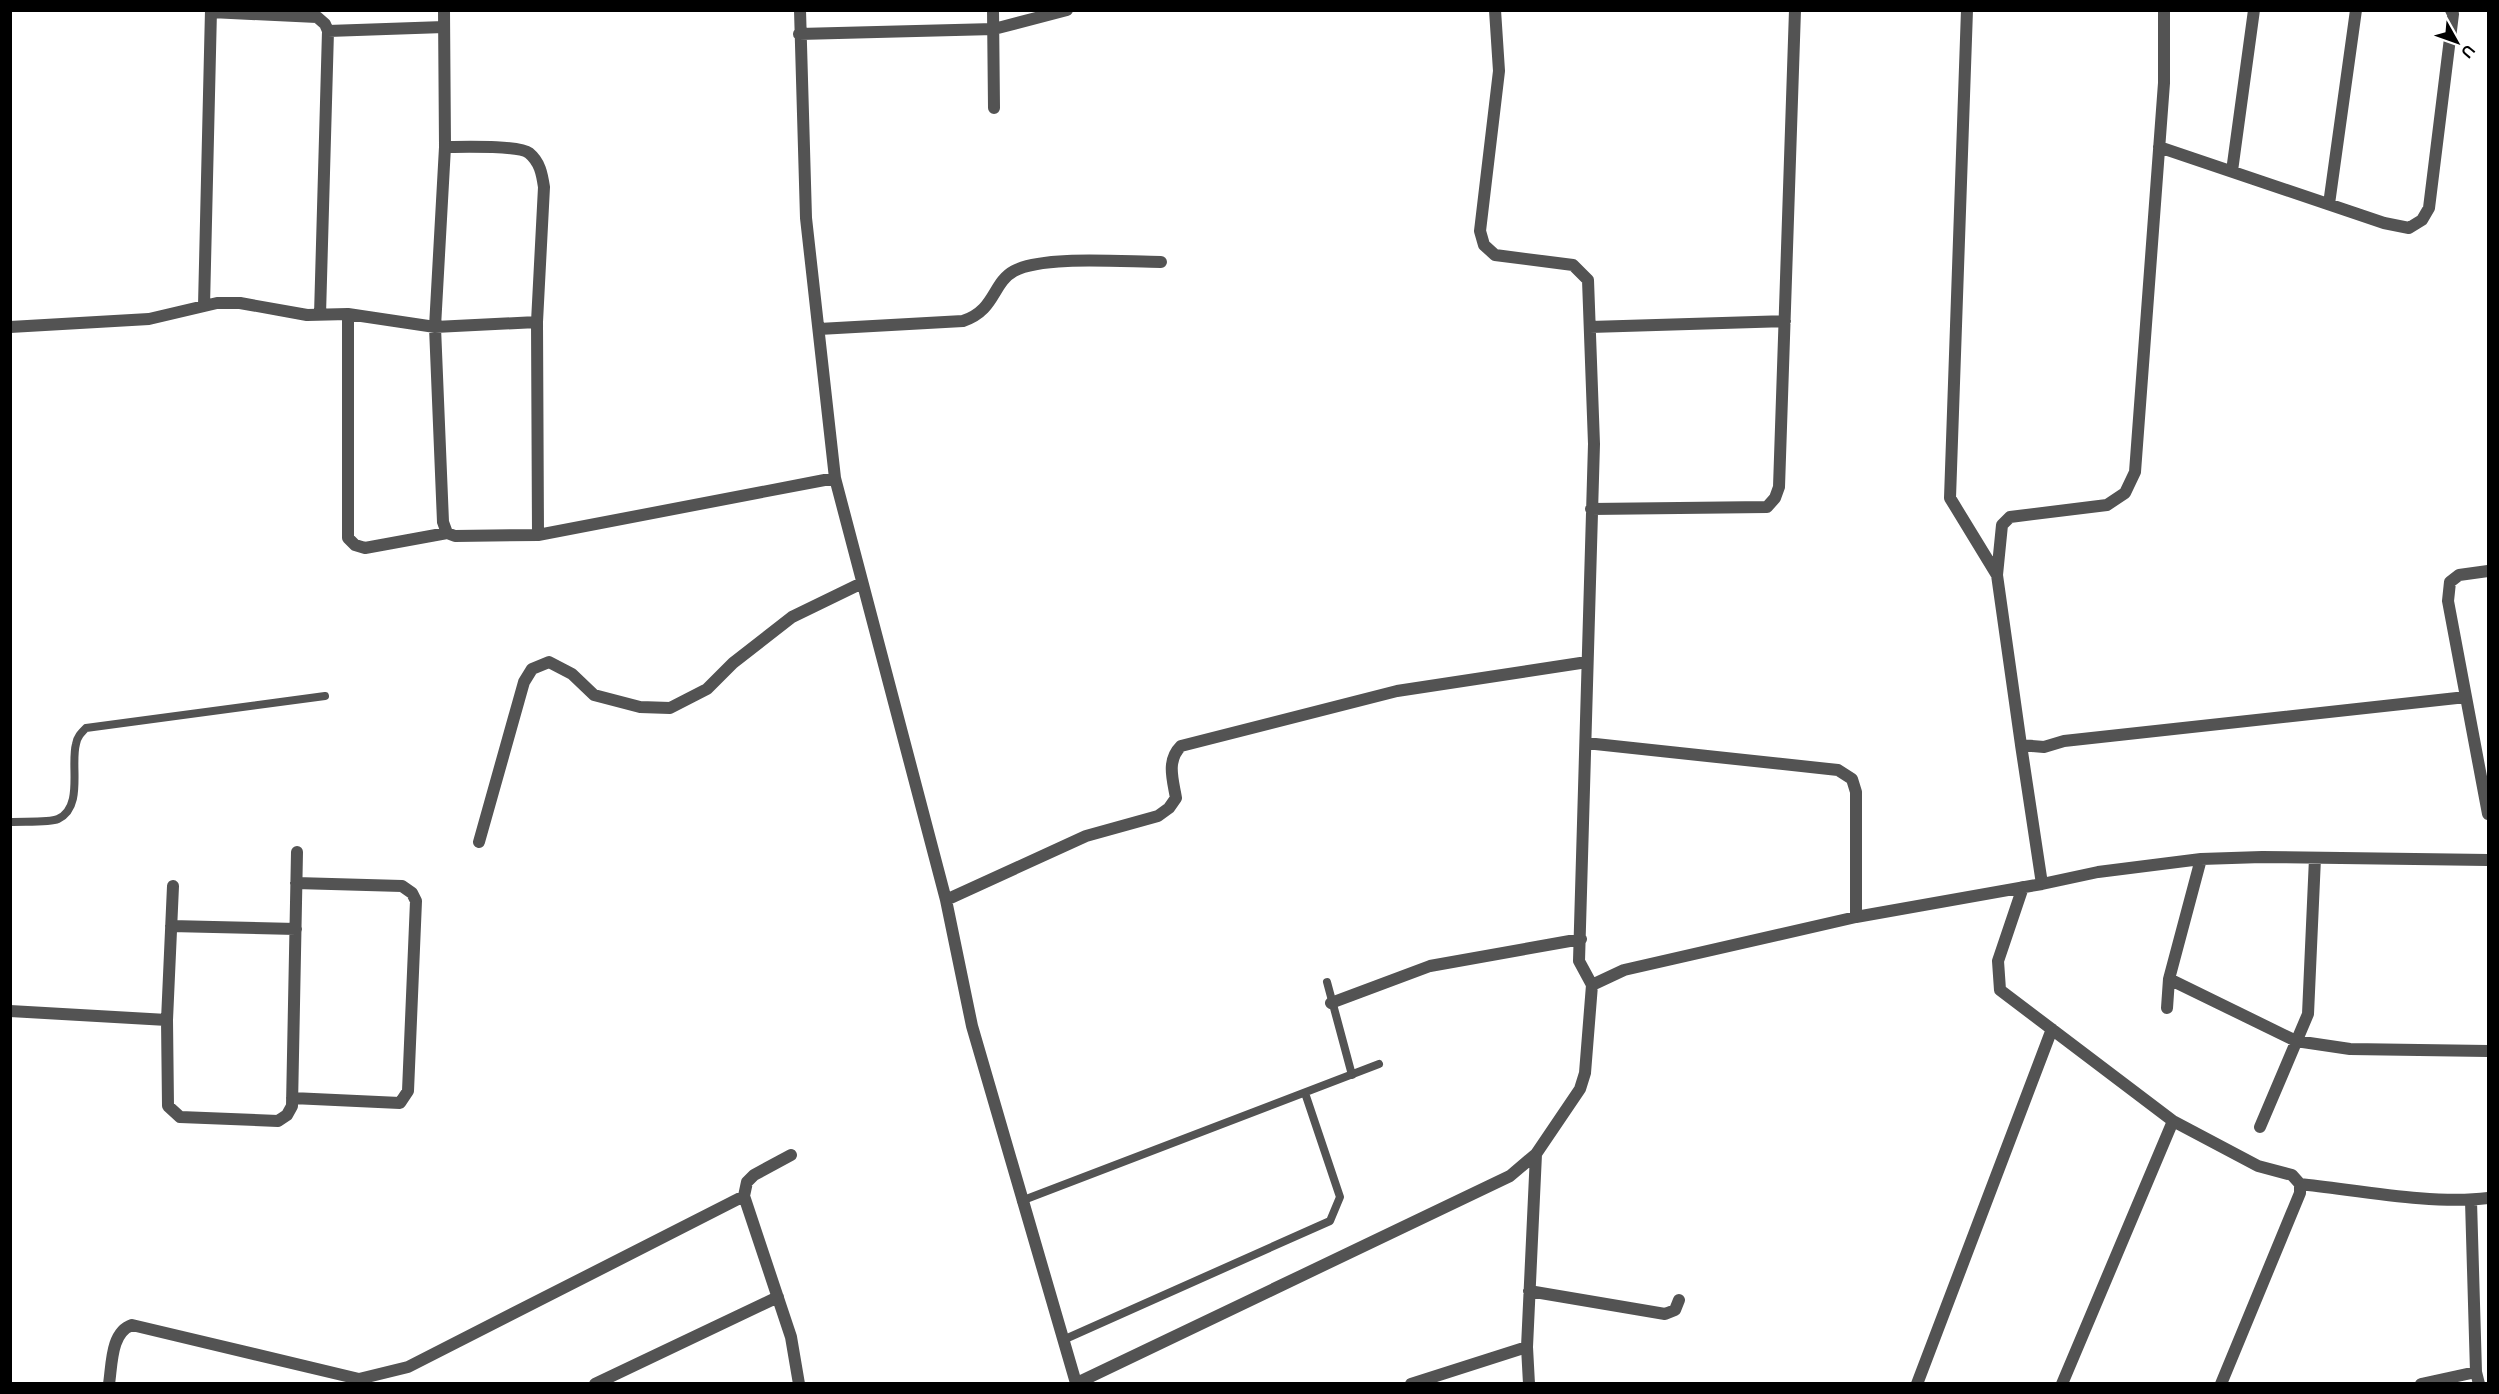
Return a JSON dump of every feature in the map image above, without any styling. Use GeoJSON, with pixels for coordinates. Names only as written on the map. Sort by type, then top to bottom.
{"type":"FeatureCollection","features":[{"type":"Feature","properties":{"kind":"street"},"geometry":{"type":"LineString","coordinates":[[444,10],[445,147],[435,327],[443,522],[447,533]]}},
{"type":"Feature","properties":{"kind":"street"},"geometry":{"type":"LineString","coordinates":[[800,10],[806,218],[835,478],[946,900],[972,1026],[1075,1383],[1090,1381],[1510,1176],[1536,1154],[1581,1089],[1585,1073],[1592,985],[1579,961],[1582,793],[1586,743],[1594,444],[1588,280],[1574,265],[1495,255],[1484,244],[1480,231],[1499,71],[1495,10]]}},
{"type":"Feature","properties":{"kind":"street"},"geometry":{"type":"LineString","coordinates":[[993,10],[994,108]]}},
{"type":"Feature","properties":{"kind":"street"},"geometry":{"type":"LineString","coordinates":[[799,34],[994,29],[1067,10]]}},
{"type":"Feature","properties":{"kind":"street"},"geometry":{"type":"LineString","coordinates":[[1591,509],[1767,507],[1775,498],[1779,487],[1795,10]]}},
{"type":"Feature","properties":{"kind":"street"},"geometry":{"type":"LineString","coordinates":[[1967,10],[1950,498],[1997,575]]}},
{"type":"Feature","properties":{"kind":"street"},"geometry":{"type":"LineString","coordinates":[[2042,884],[1997,575],[2002,528],[2006,520],[2010,518],[2108,505],[2125,493],[2136,472],[2164,83],[2164,10]]}},
{"type":"Feature","properties":{"kind":"street"},"geometry":{"type":"LineString","coordinates":[[2232,171],[2254,10]]}},
{"type":"Feature","properties":{"kind":"street"},"geometry":{"type":"LineString","coordinates":[[2329,204],[2356,10]]}},
{"type":"Feature","properties":{"kind":"street"},"geometry":{"type":"LineString","coordinates":[[2159,147],[2384,223],[2409,228],[2422,220],[2429,208],[2453,14],[2451,10]]}},
{"type":"Feature","properties":{"kind":"street"},"geometry":{"type":"LineString","coordinates":[[204,306],[211,11],[317,17],[328,31],[320,315]]}},
{"type":"Feature","properties":{"kind":"street"},"geometry":{"type":"LineString","coordinates":[[328,31],[444,27]]}},
{"type":"Feature","properties":{"kind":"street"},"geometry":{"type":"LineString","coordinates":[[445,147],[522,149],[536,160],[544,187],[537,322],[538,535]]}},
{"type":"Feature","properties":{"kind":"street"},"geometry":{"type":"LineString","coordinates":[[819,329],[963,321],[976,317],[988,306],[999,287],[1012,272],[1045,262],[1161,262]]}},
{"type":"Feature","properties":{"kind":"street"},"geometry":{"type":"LineString","coordinates":[[10,327],[148,319],[217,303],[240,303],[307,315],[348,314],[435,327],[537,322]]}},
{"type":"Feature","properties":{"kind":"street"},"geometry":{"type":"LineString","coordinates":[[348,314],[348,538],[355,545],[365,548],[447,533],[455,536],[538,535],[835,478]]}},
{"type":"Feature","properties":{"kind":"street"},"geometry":{"type":"LineString","coordinates":[[1590,327],[1785,321]]}},
{"type":"Feature","properties":{"kind":"street"},"geometry":{"type":"LineString","coordinates":[[2488,571],[2459,575],[2450,582],[2448,601],[2488,814]]}},
{"type":"Feature","properties":{"kind":"street"},"geometry":{"type":"LineString","coordinates":[[479,842],[524,682],[532,669],[549,662],[572,674],[594,695],[640,707],[670,708],[707,689],[733,663],[792,617],[862,583]]}},
{"type":"Feature","properties":{"kind":"street"},"geometry":{"type":"LineString","coordinates":[[946,900],[1086,836],[1158,816],[1169,808],[1176,798],[1171,766],[1175,753],[1181,746],[1397,691],[1587,662]]}},
{"type":"Feature","properties":{"kind":"street"},"geometry":{"type":"LineString","coordinates":[[2021,745],[2044,747],[2064,741],[2466,697]]}},
{"type":"Feature","properties":{"kind":"street"},"geometry":{"type":"LineString","coordinates":[[1586,743],[1838,770],[1852,779],[1856,792],[1856,917]]}},
{"type":"Feature","properties":{"kind":"street"},"geometry":{"type":"LineString","coordinates":[[173,886],[167,1020],[168,1106],[180,1117],[278,1121],[287,1115],[292,1106],[297,852]]}},
{"type":"Feature","properties":{"kind":"street"},"geometry":{"type":"LineString","coordinates":[[2260,1127],[2308,1014],[2315,858]]}},
{"type":"Feature","properties":{"kind":"street"},"geometry":{"type":"LineString","coordinates":[[1592,985],[1624,970],[1856,917],[2098,872],[2201,859],[2488,860]]}},
{"type":"Feature","properties":{"kind":"street"},"geometry":{"type":"LineString","coordinates":[[2167,1008],[2169,979],[2201,859]]}},
{"type":"Feature","properties":{"kind":"street"},"geometry":{"type":"LineString","coordinates":[[292,1098],[400,1103],[405,1098],[408,1091],[416,901],[412,893],[402,886],[296,883]]}},
{"type":"Feature","properties":{"kind":"street"},"geometry":{"type":"LineString","coordinates":[[2023,887],[1998,961],[2000,990],[2173,1121],[2258,1166],[2292,1175],[2300,1184],[2300,1193],[2221,1383]]}},
{"type":"Feature","properties":{"kind":"street"},"geometry":{"type":"LineString","coordinates":[[171,926],[296,929]]}},
{"type":"Feature","properties":{"kind":"street"},"geometry":{"type":"LineString","coordinates":[[1331,1003],[1430,966],[1581,939]]}},
{"type":"Feature","properties":{"kind":"street"},"geometry":{"type":"LineString","coordinates":[[2169,979],[2296,1041],[2350,1050],[2488,1051]]}},
{"type":"Feature","properties":{"kind":"street"},"geometry":{"type":"LineString","coordinates":[[10,1011],[167,1020]]}},
{"type":"Feature","properties":{"kind":"street"},"geometry":{"type":"LineString","coordinates":[[1917,1383],[2052,1029]]}},
{"type":"Feature","properties":{"kind":"street"},"geometry":{"type":"LineString","coordinates":[[2062,1383],[2173,1121]]}},
{"type":"Feature","properties":{"kind":"street"},"geometry":{"type":"LineString","coordinates":[[1529,1383],[1527,1347],[1536,1154]]}},
{"type":"Feature","properties":{"kind":"street"},"geometry":{"type":"LineString","coordinates":[[791,1155],[754,1175],[747,1182],[744,1196],[790,1337],[800,1383]]}},
{"type":"Feature","properties":{"kind":"street"},"geometry":{"type":"LineString","coordinates":[[2300,1184],[2471,1201],[2488,1198]]}},
{"type":"Feature","properties":{"kind":"street"},"geometry":{"type":"LineString","coordinates":[[109,1383],[117,1337],[123,1328],[132,1325],[359,1379],[408,1367],[744,1196]]}},
{"type":"Feature","properties":{"kind":"street"},"geometry":{"type":"LineString","coordinates":[[2421,1383],[2478,1378],[2471,1201]]}},
{"type":"Feature","properties":{"kind":"street"},"geometry":{"type":"LineString","coordinates":[[1529,1291],[1665,1314],[1675,1310],[1679,1300]]}},
{"type":"Feature","properties":{"kind":"street"},"geometry":{"type":"LineString","coordinates":[[596,1383],[777,1297]]}},
{"type":"Feature","properties":{"kind":"street"},"geometry":{"type":"LineString","coordinates":[[1411,1383],[1527,1347]]}},
{"type":"Feature","properties":{"kind":"lane"},"geometry":{"type":"LineString","coordinates":[[10,822],[57,819],[66,812],[74,796],[75,744],[79,735],[86,728],[325,696]]}},
{"type":"Feature","properties":{"kind":"lane"},"geometry":{"type":"LineString","coordinates":[[1327,982],[1352,1075]]}},
{"type":"Feature","properties":{"kind":"lane"},"geometry":{"type":"LineString","coordinates":[[1021,1201],[1379,1064]]}},
{"type":"Feature","properties":{"kind":"lane"},"geometry":{"type":"LineString","coordinates":[[1063,1340],[1330,1221],[1340,1197],[1305,1093]]}}]}
